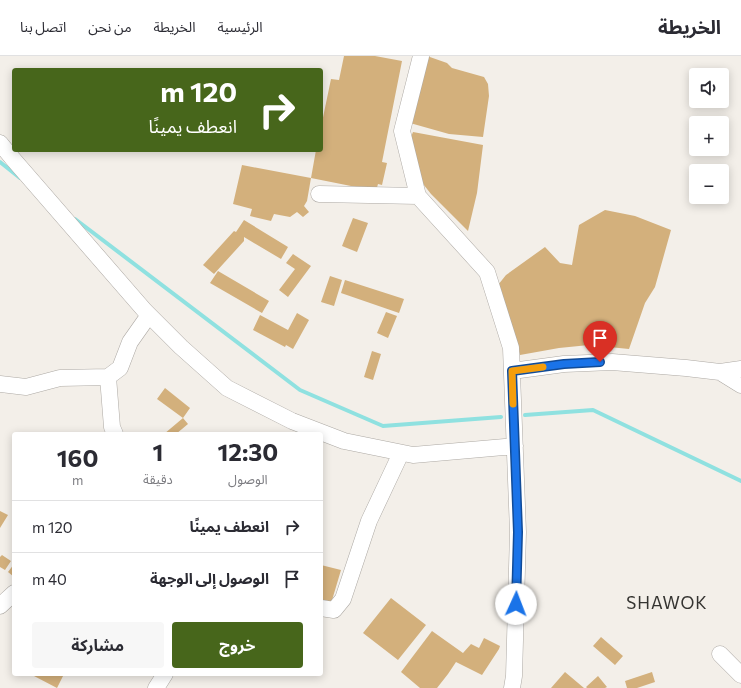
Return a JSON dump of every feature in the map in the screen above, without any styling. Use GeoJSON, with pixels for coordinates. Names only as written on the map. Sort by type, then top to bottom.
{"type":"FeatureCollection","features":[{"type":"Feature","properties":{"kind":"street"},"geometry":{"type":"LineString","coordinates":[[421,56],[402,131],[418,196],[487,272],[511,348],[518,532],[514,676],[512,688]]}},
{"type":"Feature","properties":{"kind":"street"},"geometry":{"type":"LineString","coordinates":[[0,143],[13,160],[149,315],[227,388],[292,421],[321,432]]}},
{"type":"Feature","properties":{"kind":"street"},"geometry":{"type":"LineString","coordinates":[[319,194],[418,196]]}},
{"type":"Feature","properties":{"kind":"street"},"geometry":{"type":"LineString","coordinates":[[0,384],[26,387],[60,378],[108,377],[120,368],[130,342],[149,315]]}},
{"type":"Feature","properties":{"kind":"street"},"geometry":{"type":"LineString","coordinates":[[512,371],[564,364],[612,362],[720,372],[741,369]]}},
{"type":"Feature","properties":{"kind":"street"},"geometry":{"type":"LineString","coordinates":[[720,372],[741,385]]}},
{"type":"Feature","properties":{"kind":"street"},"geometry":{"type":"LineString","coordinates":[[108,377],[112,427],[114,432]]}},
{"type":"Feature","properties":{"kind":"street"},"geometry":{"type":"LineString","coordinates":[[323,433],[344,441],[413,455],[515,446]]}},
{"type":"Feature","properties":{"kind":"street"},"geometry":{"type":"LineString","coordinates":[[323,608],[334,610],[343,599],[369,521],[401,453]]}},
{"type":"Feature","properties":{"kind":"street"},"geometry":{"type":"LineString","coordinates":[[0,606],[12,595]]}},
{"type":"Feature","properties":{"kind":"street"},"geometry":{"type":"LineString","coordinates":[[720,654],[741,675]]}},
{"type":"Feature","properties":{"kind":"street"},"geometry":{"type":"LineString","coordinates":[[156,688],[164,676]]}},
{"type":"Feature","properties":{"kind":"building"},"geometry":{"type":"Polygon","coordinates":[[[344,56],[375,56],[402,61],[382,162],[387,163],[382,185],[378,184],[376,191],[311,178],[316,152],[323,152],[323,117],[331,79],[339,80],[344,56]]]}},
{"type":"Feature","properties":{"kind":"building"},"geometry":{"type":"Polygon","coordinates":[[[427,56],[447,63],[452,68],[484,77],[488,84],[489,96],[483,137],[449,134],[410,123],[427,56]]]}},
{"type":"Feature","properties":{"kind":"building"},"geometry":{"type":"Polygon","coordinates":[[[413,132],[483,145],[477,193],[468,231],[431,194],[416,175],[411,137],[413,132]]]}},
{"type":"Feature","properties":{"kind":"building"},"geometry":{"type":"Polygon","coordinates":[[[242,165],[311,178],[307,201],[304,206],[309,212],[303,217],[297,212],[290,217],[274,214],[271,221],[250,216],[252,209],[233,204],[242,165]]]}},
{"type":"Feature","properties":{"kind":"building"},"geometry":{"type":"Polygon","coordinates":[[[605,210],[635,216],[671,230],[655,287],[645,303],[629,349],[589,345],[559,348],[520,355],[498,285],[506,275],[545,247],[560,263],[572,265],[579,225],[605,210]]]}},
{"type":"Feature","properties":{"kind":"building"},"geometry":{"type":"Polygon","coordinates":[[[353,218],[368,223],[357,252],[342,246],[353,218]]]}},
{"type":"Feature","properties":{"kind":"building"},"geometry":{"type":"Polygon","coordinates":[[[244,220],[288,247],[281,259],[244,237],[244,241],[214,274],[203,265],[234,231],[236,232],[244,220]]]}},
{"type":"Feature","properties":{"kind":"building"},"geometry":{"type":"Polygon","coordinates":[[[293,254],[311,266],[288,297],[279,290],[295,269],[286,263],[293,254]]]}},
{"type":"Feature","properties":{"kind":"building"},"geometry":{"type":"Polygon","coordinates":[[[218,271],[269,301],[262,313],[210,283],[218,271]]]}},
{"type":"Feature","properties":{"kind":"building"},"geometry":{"type":"Polygon","coordinates":[[[330,276],[342,280],[334,306],[321,302],[330,276]]]}},
{"type":"Feature","properties":{"kind":"building"},"geometry":{"type":"Polygon","coordinates":[[[345,280],[404,299],[399,313],[341,293],[345,280]]]}},
{"type":"Feature","properties":{"kind":"building"},"geometry":{"type":"Polygon","coordinates":[[[386,312],[397,316],[388,338],[377,333],[386,312]]]}},
{"type":"Feature","properties":{"kind":"building"},"geometry":{"type":"Polygon","coordinates":[[[297,313],[309,320],[293,349],[286,345],[285,347],[253,330],[260,315],[288,330],[297,313]]]}},
{"type":"Feature","properties":{"kind":"building"},"geometry":{"type":"Polygon","coordinates":[[[372,351],[381,354],[373,380],[364,377],[372,351]]]}},
{"type":"Feature","properties":{"kind":"building"},"geometry":{"type":"Polygon","coordinates":[[[165,388],[190,408],[183,418],[157,399],[165,388]]]}},
{"type":"Feature","properties":{"kind":"building"},"geometry":{"type":"Polygon","coordinates":[[[183,418],[188,424],[178,432],[166,432],[183,418]]]}},
{"type":"Feature","properties":{"kind":"building"},"geometry":{"type":"Polygon","coordinates":[[[0,511],[8,515],[0,528],[0,511]]]}},
{"type":"Feature","properties":{"kind":"building"},"geometry":{"type":"Polygon","coordinates":[[[2,555],[11,561],[5,570],[0,567],[0,557],[2,555]]]}},
{"type":"Feature","properties":{"kind":"building"},"geometry":{"type":"Polygon","coordinates":[[[323,566],[341,570],[330,607],[323,605],[323,566]]]}},
{"type":"Feature","properties":{"kind":"building"},"geometry":{"type":"Polygon","coordinates":[[[12,567],[12,575],[8,572],[12,567]]]}},
{"type":"Feature","properties":{"kind":"building"},"geometry":{"type":"Polygon","coordinates":[[[391,598],[426,625],[398,660],[363,633],[391,598]]]}},
{"type":"Feature","properties":{"kind":"building"},"geometry":{"type":"Polygon","coordinates":[[[432,631],[463,653],[471,644],[479,648],[484,638],[500,646],[482,675],[456,662],[437,688],[420,688],[401,672],[432,631]]]}},
{"type":"Feature","properties":{"kind":"building"},"geometry":{"type":"Polygon","coordinates":[[[601,637],[623,656],[615,665],[593,646],[601,637]]]}},
{"type":"Feature","properties":{"kind":"building"},"geometry":{"type":"Polygon","coordinates":[[[565,672],[584,688],[551,688],[565,672]]]}},
{"type":"Feature","properties":{"kind":"building"},"geometry":{"type":"Polygon","coordinates":[[[652,672],[655,682],[637,688],[627,688],[625,681],[652,672]]]}},
{"type":"Feature","properties":{"kind":"building"},"geometry":{"type":"Polygon","coordinates":[[[34,676],[63,676],[57,688],[34,676]]]}},
{"type":"Feature","properties":{"kind":"building"},"geometry":{"type":"Polygon","coordinates":[[[598,676],[607,687],[586,687],[598,676]]]}},
{"type":"Feature","properties":{"kind":"waterway"},"geometry":{"type":"LineString","coordinates":[[0,162],[20,178]]}},
{"type":"Feature","properties":{"kind":"waterway"},"geometry":{"type":"LineString","coordinates":[[75,219],[300,390],[383,426],[501,417]]}},
{"type":"Feature","properties":{"kind":"waterway"},"geometry":{"type":"LineString","coordinates":[[525,415],[593,410],[741,481]]}},
{"type":"Feature","properties":{"kind":"slow traffic"},"geometry":{"type":"LineString","coordinates":[[513,404],[512,371],[543,367]]}},
{"type":"Feature","properties":{"kind":"district","name":"SHAWOK"},"geometry":{"type":"Point","coordinates":[667,602]}},
{"type":"Feature","properties":{"kind":"route"},"geometry":{"type":"LineString","coordinates":[[516,604],[518,532],[512,371],[564,364],[600,362]]}}]}
